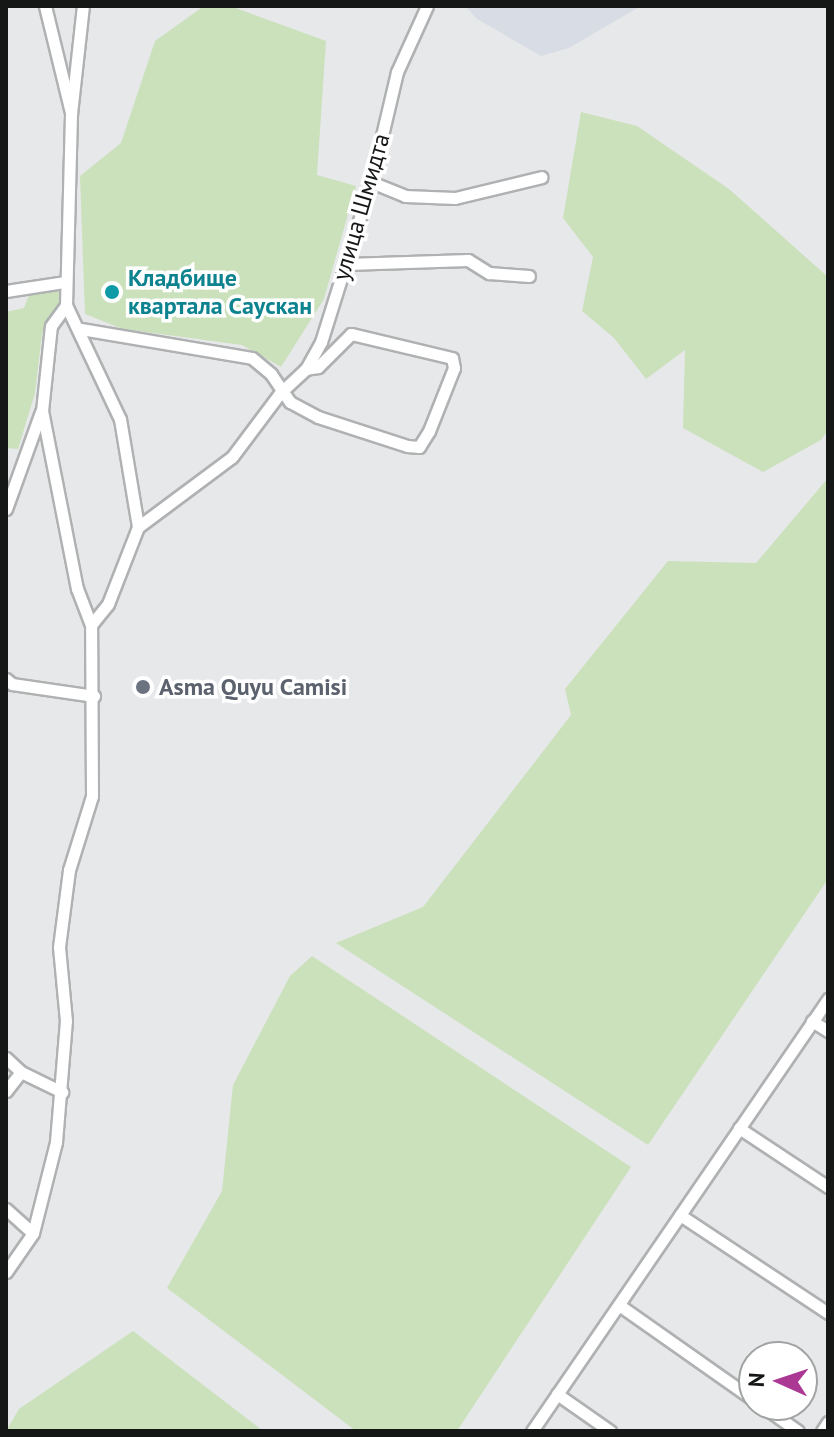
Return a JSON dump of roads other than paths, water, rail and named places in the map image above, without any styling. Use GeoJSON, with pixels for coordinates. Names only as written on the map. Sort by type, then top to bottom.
{"type":"FeatureCollection","features":[{"type":"Feature","properties":{"kind":"street"},"geometry":{"type":"LineString","coordinates":[[45,6],[71,114]]}},
{"type":"Feature","properties":{"kind":"street"},"geometry":{"type":"LineString","coordinates":[[83,6],[71,114],[66,305],[81,329],[120,419],[138,527],[123,571],[91,625]]}},
{"type":"Feature","properties":{"kind":"street","name":"улица Шмидта"},"geometry":{"type":"LineString","coordinates":[[138,527],[232,457],[280,393],[306,369],[321,342],[371,182],[397,72],[427,6]]}},
{"type":"Feature","properties":{"kind":"street"},"geometry":{"type":"LineString","coordinates":[[371,182],[405,196],[455,198],[542,177]]}},
{"type":"Feature","properties":{"kind":"street"},"geometry":{"type":"LineString","coordinates":[[347,264],[468,260],[489,273],[529,276]]}},
{"type":"Feature","properties":{"kind":"street"},"geometry":{"type":"LineString","coordinates":[[6,291],[65,282]]}},
{"type":"Feature","properties":{"kind":"street"},"geometry":{"type":"LineString","coordinates":[[6,509],[42,411],[51,326],[66,305]]}},
{"type":"Feature","properties":{"kind":"street"},"geometry":{"type":"LineString","coordinates":[[81,329],[252,358],[271,374],[280,393],[318,417],[419,447],[454,368],[452,358],[351,334],[318,367],[306,369]]}},
{"type":"Feature","properties":{"kind":"street"},"geometry":{"type":"LineString","coordinates":[[6,1272],[33,1233],[56,1142],[66,1021],[59,947],[69,870],[92,796],[94,696],[91,625],[77,589],[42,411]]}},
{"type":"Feature","properties":{"kind":"street"},"geometry":{"type":"LineString","coordinates":[[6,679],[12,684],[94,696]]}},
{"type":"Feature","properties":{"kind":"street"},"geometry":{"type":"LineString","coordinates":[[532,1431],[828,999]]}},
{"type":"Feature","properties":{"kind":"street"},"geometry":{"type":"LineString","coordinates":[[812,1021],[828,1031]]}},
{"type":"Feature","properties":{"kind":"street"},"geometry":{"type":"LineString","coordinates":[[6,1058],[21,1072],[62,1092]]}},
{"type":"Feature","properties":{"kind":"street"},"geometry":{"type":"LineString","coordinates":[[6,1091],[21,1072]]}},
{"type":"Feature","properties":{"kind":"street"},"geometry":{"type":"LineString","coordinates":[[739,1128],[828,1187]]}},
{"type":"Feature","properties":{"kind":"street"},"geometry":{"type":"LineString","coordinates":[[6,1209],[33,1233]]}},
{"type":"Feature","properties":{"kind":"street"},"geometry":{"type":"LineString","coordinates":[[680,1215],[828,1313]]}},
{"type":"Feature","properties":{"kind":"street"},"geometry":{"type":"LineString","coordinates":[[619,1305],[738,1389]]}},
{"type":"Feature","properties":{"kind":"street"},"geometry":{"type":"LineString","coordinates":[[557,1394],[610,1431]]}},
{"type":"Feature","properties":{"kind":"street"},"geometry":{"type":"LineString","coordinates":[[822,1431],[828,1422]]}},
{"type":"Feature","properties":{"kind":"place","name":"Кладбище квартала Саускан"},"geometry":{"type":"Point","coordinates":[112,292]}},
{"type":"Feature","properties":{"kind":"place","name":"Asma Quyu Camisi"},"geometry":{"type":"Point","coordinates":[143,687]}}]}
